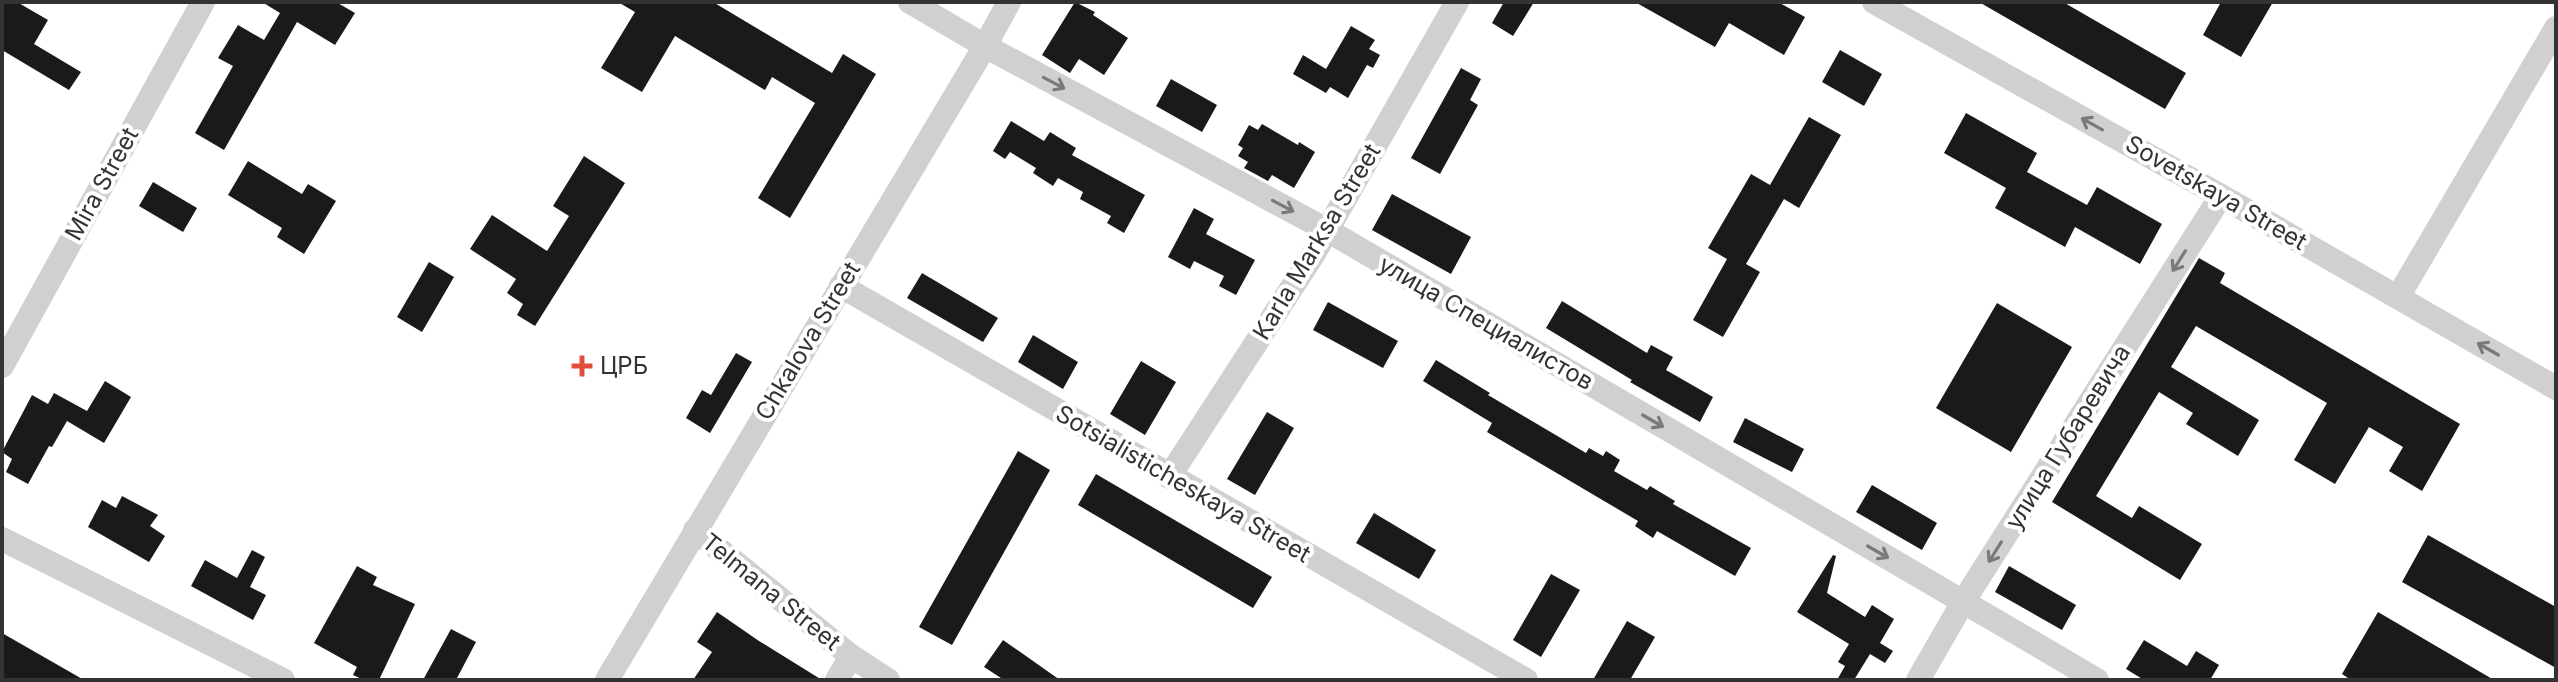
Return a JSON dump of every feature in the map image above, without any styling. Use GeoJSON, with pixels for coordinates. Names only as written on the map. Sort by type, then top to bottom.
{"type":"FeatureCollection","features":[{"type":"Feature","properties":{"kind":"street","name":"Mira Street"},"geometry":{"type":"LineString","coordinates":[[2,366],[203,2]]}},
{"type":"Feature","properties":{"kind":"street","name":"улица Специалистов"},"geometry":{"type":"LineString","coordinates":[[910,2],[985,46],[1327,230],[2097,680]]}},
{"type":"Feature","properties":{"kind":"street","name":"Chkalova Street"},"geometry":{"type":"LineString","coordinates":[[607,680],[1009,2]]}},
{"type":"Feature","properties":{"kind":"street","name":"Karla Marksa Street"},"geometry":{"type":"LineString","coordinates":[[1169,477],[1327,230],[1457,2]]}},
{"type":"Feature","properties":{"kind":"street","name":"Sovetskaya Street"},"geometry":{"type":"LineString","coordinates":[[1874,2],[2556,388]]}},
{"type":"Feature","properties":{"kind":"street"},"geometry":{"type":"LineString","coordinates":[[2398,297],[2556,28]]}},
{"type":"Feature","properties":{"kind":"street","name":"улица Губаревича"},"geometry":{"type":"LineString","coordinates":[[1918,680],[1963,602],[2221,196]]}},
{"type":"Feature","properties":{"kind":"street","name":"Sotsialisticheskaya Street"},"geometry":{"type":"LineString","coordinates":[[841,286],[1526,680]]}},
{"type":"Feature","properties":{"kind":"street","name":"Telmana Street"},"geometry":{"type":"LineString","coordinates":[[695,530],[851,656],[888,680]]}},
{"type":"Feature","properties":{"kind":"street"},"geometry":{"type":"LineString","coordinates":[[2,539],[283,680]]}},
{"type":"Feature","properties":{"kind":"street"},"geometry":{"type":"LineString","coordinates":[[837,680],[851,656]]}},
{"type":"Feature","properties":{"kind":"building"},"geometry":{"type":"Polygon","coordinates":[[[2,2],[17,2],[48,20],[34,44],[81,72],[69,90],[2,50],[2,2]]]}},
{"type":"Feature","properties":{"kind":"building"},"geometry":{"type":"Polygon","coordinates":[[[262,2],[336,2],[355,13],[335,45],[297,22],[224,150],[195,133],[233,66],[218,58],[238,25],[264,40],[280,13],[262,2]]]}},
{"type":"Feature","properties":{"kind":"building"},"geometry":{"type":"Polygon","coordinates":[[[618,2],[713,2],[832,73],[843,54],[876,74],[790,218],[758,198],[815,103],[772,77],[765,90],[675,36],[642,92],[601,68],[635,12],[618,2]]]}},
{"type":"Feature","properties":{"kind":"building"},"geometry":{"type":"Polygon","coordinates":[[[1075,2],[1095,12],[1093,15],[1128,38],[1104,75],[1079,59],[1070,73],[1042,55],[1075,2]]]}},
{"type":"Feature","properties":{"kind":"building"},"geometry":{"type":"Polygon","coordinates":[[[1504,2],[1534,2],[1513,36],[1492,23],[1504,2]]]}},
{"type":"Feature","properties":{"kind":"building"},"geometry":{"type":"Polygon","coordinates":[[[1635,2],[1778,2],[1805,17],[1784,55],[1729,23],[1715,47],[1635,2]]]}},
{"type":"Feature","properties":{"kind":"building"},"geometry":{"type":"Polygon","coordinates":[[[1979,2],[2063,2],[2186,73],[2165,109],[1979,2]]]}},
{"type":"Feature","properties":{"kind":"building"},"geometry":{"type":"Polygon","coordinates":[[[2221,2],[2273,2],[2241,57],[2203,35],[2221,2]]]}},
{"type":"Feature","properties":{"kind":"building"},"geometry":{"type":"Polygon","coordinates":[[[1351,26],[1375,40],[1369,49],[1380,55],[1373,68],[1367,65],[1348,98],[1330,87],[1326,93],[1293,74],[1303,55],[1326,69],[1351,26]]]}},
{"type":"Feature","properties":{"kind":"building"},"geometry":{"type":"Polygon","coordinates":[[[1840,50],[1882,74],[1864,106],[1822,82],[1840,50]]]}},
{"type":"Feature","properties":{"kind":"building"},"geometry":{"type":"Polygon","coordinates":[[[1461,68],[1481,79],[1470,100],[1478,105],[1440,174],[1411,158],[1461,68]]]}},
{"type":"Feature","properties":{"kind":"building"},"geometry":{"type":"Polygon","coordinates":[[[1171,79],[1217,105],[1202,132],[1156,106],[1171,79]]]}},
{"type":"Feature","properties":{"kind":"building"},"geometry":{"type":"Polygon","coordinates":[[[1966,113],[2037,153],[2027,172],[2087,205],[2097,187],[2162,224],[2140,264],[2075,227],[2065,247],[1995,208],[2006,188],[1944,153],[1966,113]]]}},
{"type":"Feature","properties":{"kind":"building"},"geometry":{"type":"Polygon","coordinates":[[[1809,117],[1841,135],[1799,208],[1784,199],[1746,264],[1760,272],[1723,337],[1693,320],[1727,259],[1708,248],[1751,174],[1770,185],[1809,117]]]}},
{"type":"Feature","properties":{"kind":"building"},"geometry":{"type":"Polygon","coordinates":[[[1011,121],[1044,141],[1050,132],[1076,148],[1072,155],[1145,195],[1124,233],[1107,223],[1111,216],[1080,199],[1083,192],[1058,178],[1053,186],[1033,173],[1036,168],[1010,152],[1005,159],[993,151],[1011,121]]]}},
{"type":"Feature","properties":{"kind":"building"},"geometry":{"type":"Polygon","coordinates":[[[1262,124],[1315,152],[1294,188],[1272,175],[1268,181],[1244,168],[1248,162],[1238,156],[1243,148],[1238,145],[1249,125],[1258,130],[1262,124]]]}},
{"type":"Feature","properties":{"kind":"building"},"geometry":{"type":"Polygon","coordinates":[[[584,156],[625,183],[535,326],[517,315],[523,304],[507,293],[516,279],[470,249],[492,215],[547,251],[569,216],[553,206],[584,156]]]}},
{"type":"Feature","properties":{"kind":"building"},"geometry":{"type":"Polygon","coordinates":[[[248,161],[302,194],[308,184],[336,201],[304,254],[277,237],[282,228],[228,195],[248,161]]]}},
{"type":"Feature","properties":{"kind":"building"},"geometry":{"type":"Polygon","coordinates":[[[153,182],[197,208],[183,232],[139,206],[153,182]]]}},
{"type":"Feature","properties":{"kind":"building"},"geometry":{"type":"Polygon","coordinates":[[[1392,194],[1471,237],[1451,274],[1372,230],[1392,194]]]}},
{"type":"Feature","properties":{"kind":"building"},"geometry":{"type":"Polygon","coordinates":[[[1194,208],[1214,219],[1206,234],[1255,260],[1236,295],[1219,286],[1224,276],[1194,261],[1190,269],[1168,257],[1194,208]]]}},
{"type":"Feature","properties":{"kind":"building"},"geometry":{"type":"Polygon","coordinates":[[[2199,258],[2225,273],[2220,283],[2460,424],[2422,491],[2389,471],[2403,447],[2369,427],[2335,484],[2294,460],[2327,403],[2196,326],[2171,367],[2259,420],[2238,456],[2186,424],[2193,413],[2159,392],[2096,496],[2132,518],[2139,506],[2202,544],[2180,580],[2052,502],[2199,258]]]}},
{"type":"Feature","properties":{"kind":"building"},"geometry":{"type":"Polygon","coordinates":[[[429,262],[454,277],[422,332],[397,317],[429,262]]]}},
{"type":"Feature","properties":{"kind":"building"},"geometry":{"type":"Polygon","coordinates":[[[922,273],[998,318],[983,342],[907,298],[922,273]]]}},
{"type":"Feature","properties":{"kind":"building"},"geometry":{"type":"Polygon","coordinates":[[[1562,301],[1647,353],[1651,345],[1673,357],[1666,370],[1713,397],[1700,422],[1546,328],[1562,301]]]}},
{"type":"Feature","properties":{"kind":"building"},"geometry":{"type":"Polygon","coordinates":[[[1328,302],[1398,341],[1383,368],[1313,330],[1328,302]]]}},
{"type":"Feature","properties":{"kind":"building"},"geometry":{"type":"Polygon","coordinates":[[[1997,303],[2072,347],[2011,452],[1936,408],[1997,303]]]}},
{"type":"Feature","properties":{"kind":"building"},"geometry":{"type":"Polygon","coordinates":[[[1033,335],[1078,362],[1063,389],[1018,362],[1033,335]]]}},
{"type":"Feature","properties":{"kind":"building"},"geometry":{"type":"Polygon","coordinates":[[[736,353],[752,362],[710,433],[686,418],[702,390],[711,395],[736,353]]]}},
{"type":"Feature","properties":{"kind":"building"},"geometry":{"type":"Polygon","coordinates":[[[1436,360],[1586,453],[1589,448],[1603,456],[1606,451],[1620,460],[1614,471],[1647,490],[1650,486],[1675,501],[1673,504],[1751,548],[1735,576],[1657,531],[1653,538],[1635,526],[1638,521],[1487,432],[1492,423],[1423,381],[1436,360]]]}},
{"type":"Feature","properties":{"kind":"building"},"geometry":{"type":"Polygon","coordinates":[[[1141,361],[1176,382],[1145,435],[1110,414],[1141,361]]]}},
{"type":"Feature","properties":{"kind":"building"},"geometry":{"type":"Polygon","coordinates":[[[105,381],[131,397],[104,443],[67,421],[28,484],[6,472],[12,459],[2,452],[32,395],[48,404],[54,393],[87,411],[105,381]]]}},
{"type":"Feature","properties":{"kind":"building"},"geometry":{"type":"Polygon","coordinates":[[[1267,412],[1294,428],[1255,495],[1227,479],[1267,412]]]}},
{"type":"Feature","properties":{"kind":"building"},"geometry":{"type":"Polygon","coordinates":[[[1745,418],[1804,449],[1792,472],[1733,442],[1745,418]]]}},
{"type":"Feature","properties":{"kind":"building"},"geometry":{"type":"Polygon","coordinates":[[[1018,451],[1050,470],[952,645],[919,627],[1018,451]]]}},
{"type":"Feature","properties":{"kind":"building"},"geometry":{"type":"Polygon","coordinates":[[[1096,474],[1272,577],[1253,608],[1078,505],[1096,474]]]}},
{"type":"Feature","properties":{"kind":"building"},"geometry":{"type":"Polygon","coordinates":[[[1872,485],[1937,523],[1922,550],[1856,512],[1872,485]]]}},
{"type":"Feature","properties":{"kind":"building"},"geometry":{"type":"Polygon","coordinates":[[[122,496],[158,515],[150,526],[165,536],[149,562],[88,527],[102,500],[116,508],[122,496]]]}},
{"type":"Feature","properties":{"kind":"building"},"geometry":{"type":"Polygon","coordinates":[[[1374,513],[1436,550],[1419,579],[1356,543],[1374,513]]]}},
{"type":"Feature","properties":{"kind":"building"},"geometry":{"type":"Polygon","coordinates":[[[2428,535],[2556,607],[2556,668],[2402,582],[2428,535]]]}},
{"type":"Feature","properties":{"kind":"building"},"geometry":{"type":"Polygon","coordinates":[[[252,550],[265,557],[250,587],[266,595],[253,620],[191,586],[205,560],[237,578],[252,550]]]}},
{"type":"Feature","properties":{"kind":"building"},"geometry":{"type":"Polygon","coordinates":[[[1833,555],[1836,556],[1827,593],[1865,617],[1872,605],[1894,619],[1880,643],[1893,651],[1885,663],[1870,654],[1854,680],[1837,680],[1845,666],[1838,662],[1849,644],[1797,612],[1833,555]]]}},
{"type":"Feature","properties":{"kind":"building"},"geometry":{"type":"Polygon","coordinates":[[[357,566],[377,577],[373,585],[415,604],[379,680],[364,680],[353,675],[357,667],[314,643],[357,566]]]}},
{"type":"Feature","properties":{"kind":"building"},"geometry":{"type":"Polygon","coordinates":[[[2009,566],[2076,605],[2062,630],[1995,592],[2009,566]]]}},
{"type":"Feature","properties":{"kind":"building"},"geometry":{"type":"Polygon","coordinates":[[[1551,574],[1580,590],[1541,657],[1513,640],[1551,574]]]}},
{"type":"Feature","properties":{"kind":"building"},"geometry":{"type":"Polygon","coordinates":[[[717,612],[822,680],[693,680],[712,652],[697,642],[717,612]]]}},
{"type":"Feature","properties":{"kind":"building"},"geometry":{"type":"Polygon","coordinates":[[[2378,612],[2494,680],[2351,680],[2342,674],[2378,612]]]}},
{"type":"Feature","properties":{"kind":"building"},"geometry":{"type":"Polygon","coordinates":[[[1627,621],[1655,637],[1630,680],[1593,680],[1627,621]]]}},
{"type":"Feature","properties":{"kind":"building"},"geometry":{"type":"Polygon","coordinates":[[[451,629],[476,642],[456,680],[423,680],[451,629]]]}},
{"type":"Feature","properties":{"kind":"building"},"geometry":{"type":"Polygon","coordinates":[[[2,633],[84,680],[2,680],[2,633]]]}},
{"type":"Feature","properties":{"kind":"building"},"geometry":{"type":"Polygon","coordinates":[[[1003,640],[1060,680],[1004,680],[984,667],[1003,640]]]}},
{"type":"Feature","properties":{"kind":"building"},"geometry":{"type":"Polygon","coordinates":[[[2144,640],[2187,666],[2196,651],[2219,665],[2210,680],[2144,680],[2126,669],[2144,640]]]}},
{"type":"Feature","properties":{"kind":"place","name":"ЦРБ"},"geometry":{"type":"Point","coordinates":[582,366]}}]}
